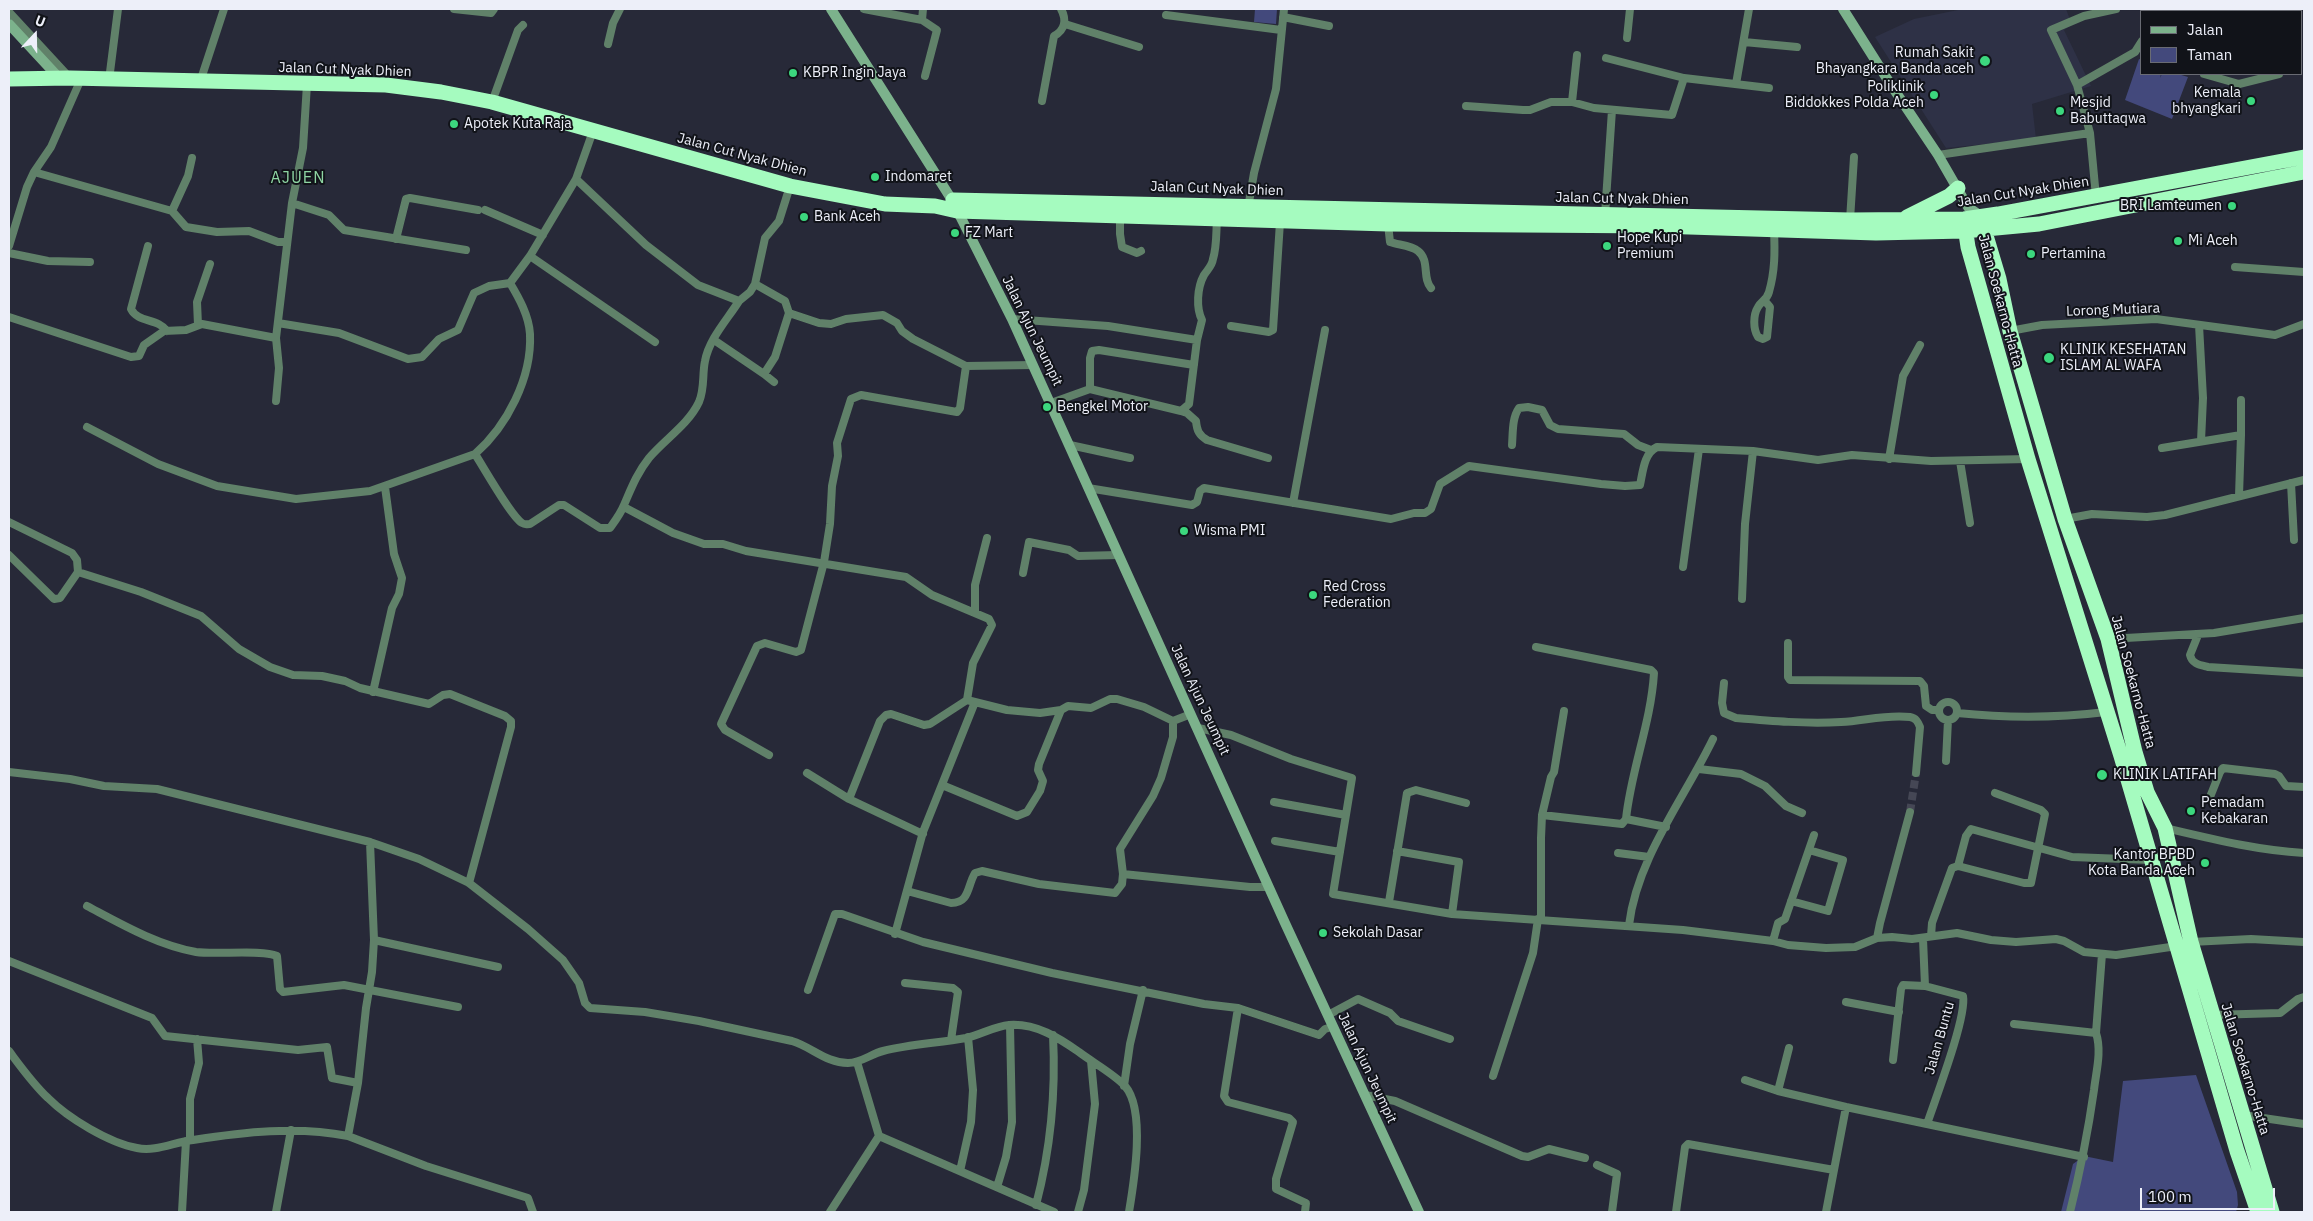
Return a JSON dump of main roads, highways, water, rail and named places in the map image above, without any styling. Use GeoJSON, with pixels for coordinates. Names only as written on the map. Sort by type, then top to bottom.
{"type":"FeatureCollection","features":[{"type":"Feature","properties":{"kind":"highway","name":"Jalan Cut Nyak Dhien"},"geometry":{"type":"LineString","coordinates":[[9,79],[386,85],[441,92],[492,102],[790,186],[885,204],[1247,213],[1605,215],[1850,220],[1965,219],[1982,222],[2039,224],[2304,172]]}},
{"type":"Feature","properties":{"kind":"highway","name":"Jalan Cut Nyak Dhien"},"geometry":{"type":"LineString","coordinates":[[1982,222],[2096,197],[2304,156]]}},
{"type":"Feature","properties":{"kind":"highway"},"geometry":{"type":"LineString","coordinates":[[1901,220],[1949,196],[1958,188]]}},
{"type":"Feature","properties":{"kind":"highway","name":"Jalan Cut Nyak Dhien"},"geometry":{"type":"LineString","coordinates":[[954,205],[1120,216],[1217,220],[1247,213],[1280,222],[1658,226],[1876,233],[1965,219]]}},
{"type":"Feature","properties":{"kind":"highway","name":"Jalan Soekarno-Hatta"},"geometry":{"type":"LineString","coordinates":[[1965,219],[2028,459],[2106,712],[2165,828],[2184,944],[2258,1212]]}},
{"type":"Feature","properties":{"kind":"highway","name":"Jalan Soekarno-Hatta"},"geometry":{"type":"LineString","coordinates":[[1982,222],[1999,279],[2010,331],[2065,519],[2108,639],[2128,754],[2150,860],[2212,1015],[2211,1037],[2242,1115],[2272,1212]]}},
{"type":"Feature","properties":{"kind":"tunnel"},"geometry":{"type":"LineString","coordinates":[[1910,812],[1916,773]]}},
{"type":"Feature","properties":{"kind":"place","name":"Rumah Sakit Bhayangkara Banda aceh"},"geometry":{"type":"Point","coordinates":[1985,61]}},
{"type":"Feature","properties":{"kind":"place","name":"KBPR Ingin Jaya"},"geometry":{"type":"Point","coordinates":[793,73]}},
{"type":"Feature","properties":{"kind":"place","name":"Poliklinik Biddokkes Polda Aceh"},"geometry":{"type":"Point","coordinates":[1934,95]}},
{"type":"Feature","properties":{"kind":"place","name":"Kemala bhyangkari"},"geometry":{"type":"Point","coordinates":[2251,101]}},
{"type":"Feature","properties":{"kind":"place","name":"Mesjid Babuttaqwa"},"geometry":{"type":"Point","coordinates":[2060,111]}},
{"type":"Feature","properties":{"kind":"place","name":"Apotek Kuta Raja"},"geometry":{"type":"Point","coordinates":[454,124]}},
{"type":"Feature","properties":{"kind":"place","name":"Indomaret"},"geometry":{"type":"Point","coordinates":[875,177]}},
{"type":"Feature","properties":{"kind":"place","name":"BRI Lamteumen"},"geometry":{"type":"Point","coordinates":[2232,206]}},
{"type":"Feature","properties":{"kind":"place","name":"Bank Aceh"},"geometry":{"type":"Point","coordinates":[804,217]}},
{"type":"Feature","properties":{"kind":"place","name":"FZ Mart"},"geometry":{"type":"Point","coordinates":[955,233]}},
{"type":"Feature","properties":{"kind":"place","name":"Mi Aceh"},"geometry":{"type":"Point","coordinates":[2178,241]}},
{"type":"Feature","properties":{"kind":"place","name":"Hope Kupi Premium"},"geometry":{"type":"Point","coordinates":[1607,246]}},
{"type":"Feature","properties":{"kind":"place","name":"Pertamina"},"geometry":{"type":"Point","coordinates":[2031,254]}},
{"type":"Feature","properties":{"kind":"place","name":"KLINIK KESEHATAN ISLAM AL WAFA"},"geometry":{"type":"Point","coordinates":[2049,358]}},
{"type":"Feature","properties":{"kind":"place","name":"Bengkel Motor"},"geometry":{"type":"Point","coordinates":[1047,407]}},
{"type":"Feature","properties":{"kind":"place","name":"Wisma PMI"},"geometry":{"type":"Point","coordinates":[1184,531]}},
{"type":"Feature","properties":{"kind":"place","name":"Red Cross Federation"},"geometry":{"type":"Point","coordinates":[1313,595]}},
{"type":"Feature","properties":{"kind":"place","name":"KLINIK LATIFAH"},"geometry":{"type":"Point","coordinates":[2102,775]}},
{"type":"Feature","properties":{"kind":"place","name":"Pemadam Kebakaran"},"geometry":{"type":"Point","coordinates":[2191,811]}},
{"type":"Feature","properties":{"kind":"place","name":"Kantor BPBD Kota Banda Aceh"},"geometry":{"type":"Point","coordinates":[2205,863]}},
{"type":"Feature","properties":{"kind":"place","name":"Sekolah Dasar"},"geometry":{"type":"Point","coordinates":[1323,933]}},
{"type":"Feature","properties":{"kind":"district","name":"AJUEN"},"geometry":{"type":"Point","coordinates":[298,178]}}]}
